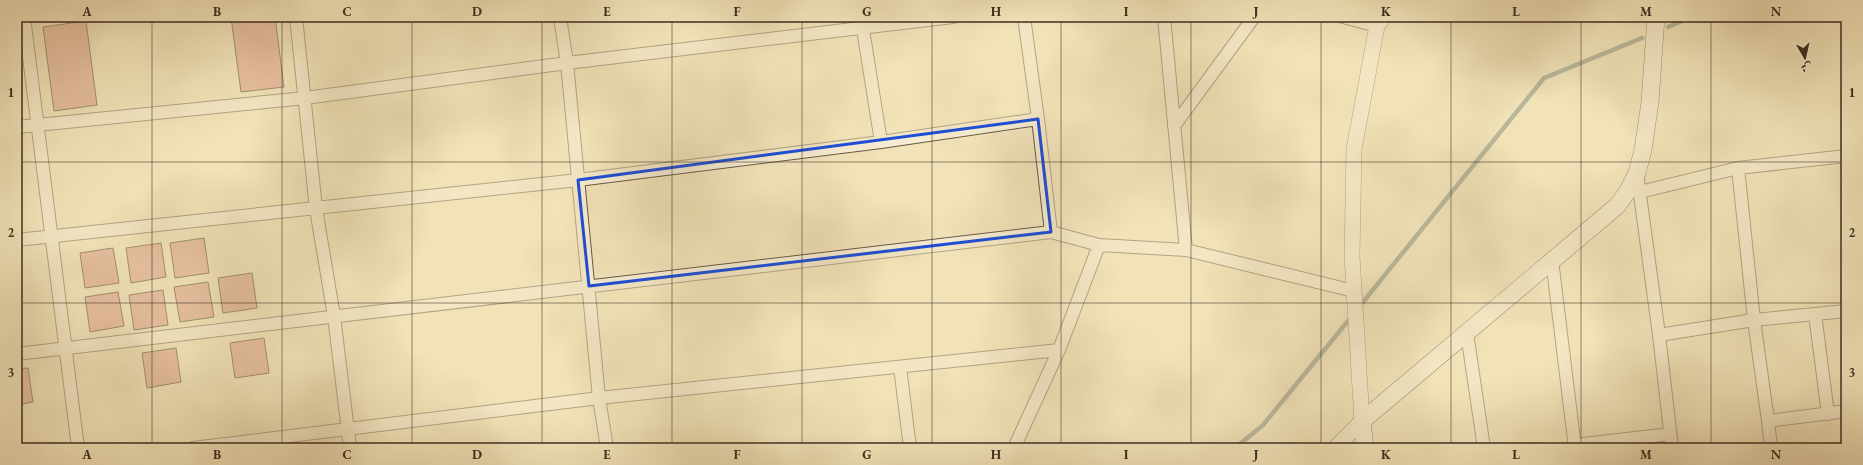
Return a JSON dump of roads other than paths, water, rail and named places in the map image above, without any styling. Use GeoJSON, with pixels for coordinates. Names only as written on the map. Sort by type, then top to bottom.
{"type":"FeatureCollection","features":[{"type":"Feature","properties":{"kind":"main road"},"geometry":{"type":"LineString","coordinates":[[1365,448],[1362,421],[1616,206],[1628,191],[1637,173],[1643,150],[1650,102],[1656,17]]}},
{"type":"Feature","properties":{"kind":"street"},"geometry":{"type":"LineString","coordinates":[[296,17],[316,209],[334,316],[350,448]]}},
{"type":"Feature","properties":{"kind":"street"},"geometry":{"type":"LineString","coordinates":[[560,17],[567,63],[599,398],[607,448]]}},
{"type":"Feature","properties":{"kind":"street"},"geometry":{"type":"LineString","coordinates":[[17,127],[305,98],[862,22],[953,17]]}},
{"type":"Feature","properties":{"kind":"street"},"geometry":{"type":"LineString","coordinates":[[1024,17],[1051,232]]}},
{"type":"Feature","properties":{"kind":"street"},"geometry":{"type":"LineString","coordinates":[[1164,17],[1186,250]]}},
{"type":"Feature","properties":{"kind":"street"},"geometry":{"type":"LineString","coordinates":[[1174,126],[1254,17]]}},
{"type":"Feature","properties":{"kind":"street"},"geometry":{"type":"LineString","coordinates":[[1335,448],[1362,421],[1352,256],[1354,149],[1380,22],[1343,17]]}},
{"type":"Feature","properties":{"kind":"street"},"geometry":{"type":"LineString","coordinates":[[24,18],[78,448]]}},
{"type":"Feature","properties":{"kind":"street"},"geometry":{"type":"LineString","coordinates":[[862,22],[881,142]]}},
{"type":"Feature","properties":{"kind":"street"},"geometry":{"type":"LineString","coordinates":[[17,240],[52,235],[316,209],[578,180],[881,142],[1038,119]]}},
{"type":"Feature","properties":{"kind":"street"},"geometry":{"type":"LineString","coordinates":[[1640,192],[1738,168],[1846,156]]}},
{"type":"Feature","properties":{"kind":"street"},"geometry":{"type":"LineString","coordinates":[[1738,168],[1754,320],[1771,448]]}},
{"type":"Feature","properties":{"kind":"street"},"geometry":{"type":"LineString","coordinates":[[1637,173],[1659,335],[1672,448]]}},
{"type":"Feature","properties":{"kind":"street"},"geometry":{"type":"LineString","coordinates":[[17,354],[1051,232],[1099,245],[1186,250],[1354,291]]}},
{"type":"Feature","properties":{"kind":"street"},"geometry":{"type":"LineString","coordinates":[[1014,448],[1059,350],[1099,245]]}},
{"type":"Feature","properties":{"kind":"street"},"geometry":{"type":"LineString","coordinates":[[1552,260],[1575,447],[1670,434]]}},
{"type":"Feature","properties":{"kind":"street"},"geometry":{"type":"LineString","coordinates":[[1659,335],[1754,320],[1846,311]]}},
{"type":"Feature","properties":{"kind":"street"},"geometry":{"type":"LineString","coordinates":[[1814,314],[1828,414]]}},
{"type":"Feature","properties":{"kind":"street"},"geometry":{"type":"LineString","coordinates":[[1467,333],[1484,448]]}},
{"type":"Feature","properties":{"kind":"street"},"geometry":{"type":"LineString","coordinates":[[193,448],[599,398],[1059,350]]}},
{"type":"Feature","properties":{"kind":"street"},"geometry":{"type":"LineString","coordinates":[[900,367],[910,448]]}},
{"type":"Feature","properties":{"kind":"street"},"geometry":{"type":"LineString","coordinates":[[1768,421],[1846,412]]}},
{"type":"Feature","properties":{"kind":"waterway"},"geometry":{"type":"LineString","coordinates":[[1668,27],[1691,17]]}},
{"type":"Feature","properties":{"kind":"waterway"},"geometry":{"type":"LineString","coordinates":[[1359,307],[1544,78],[1642,38]]}},
{"type":"Feature","properties":{"kind":"waterway"},"geometry":{"type":"LineString","coordinates":[[1235,448],[1263,425],[1352,316]]}}]}
